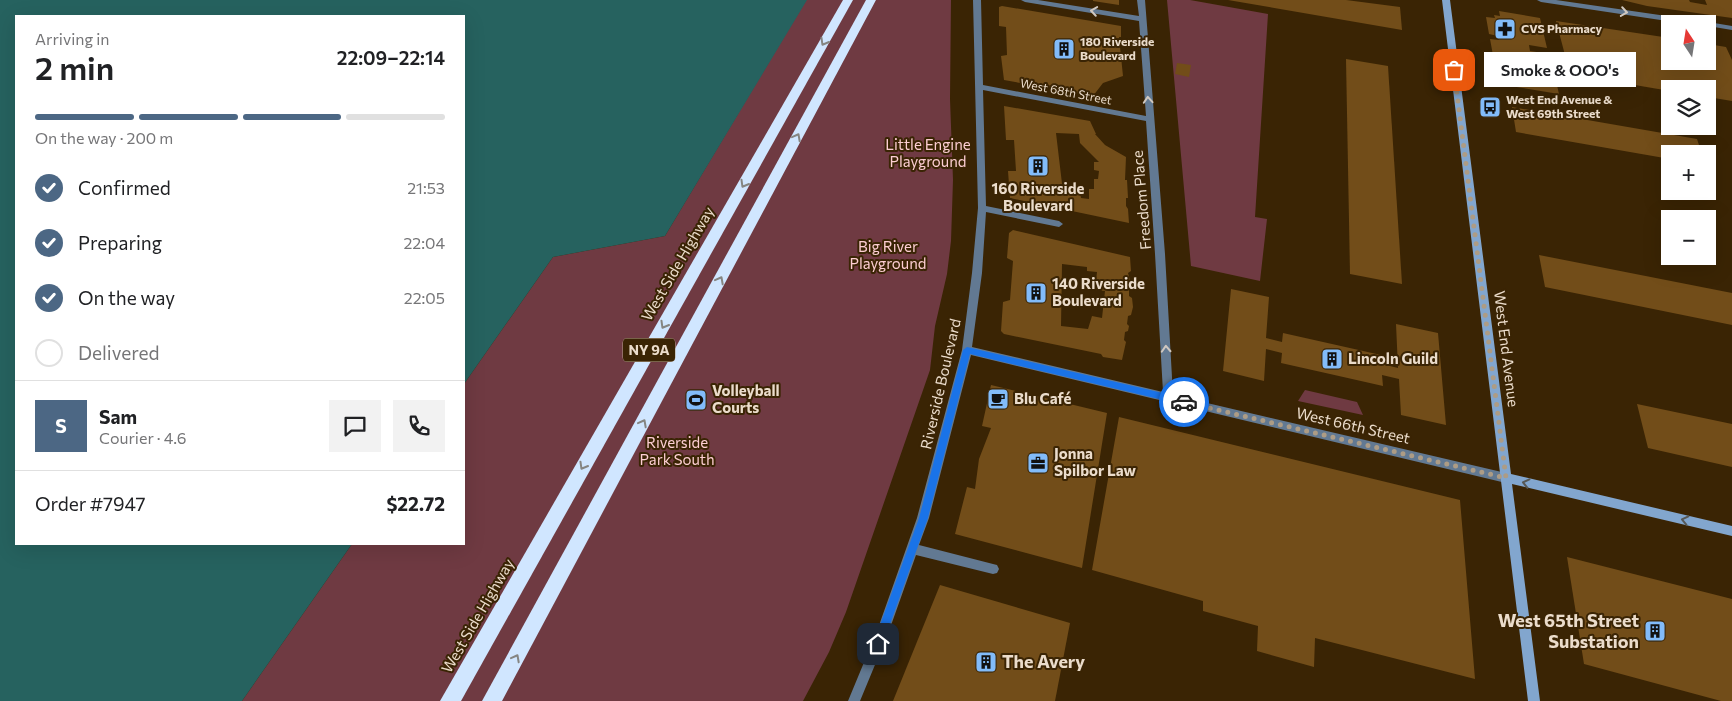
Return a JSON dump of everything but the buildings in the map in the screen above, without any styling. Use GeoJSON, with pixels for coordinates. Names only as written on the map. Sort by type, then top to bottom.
{"type":"FeatureCollection","features":[{"type":"Feature","properties":{"kind":"highway","name":"West Side Highway"},"geometry":{"type":"LineString","coordinates":[[450,701],[848,0]]}},
{"type":"Feature","properties":{"kind":"highway","name":"NY 9A"},"geometry":{"type":"LineString","coordinates":[[492,701],[871,0]]}},
{"type":"Feature","properties":{"kind":"main road","name":"West End Avenue"},"geometry":{"type":"LineString","coordinates":[[1446,0],[1534,701]]}},
{"type":"Feature","properties":{"kind":"main road","name":"West 66th Street"},"geometry":{"type":"LineString","coordinates":[[1506,478],[1732,531]]}},
{"type":"Feature","properties":{"kind":"street","name":"Riverside Boulevard"},"geometry":{"type":"LineString","coordinates":[[854,701],[883,631],[913,548],[935,479],[967,350],[977,273],[982,208],[977,0]]}},
{"type":"Feature","properties":{"kind":"street"},"geometry":{"type":"LineString","coordinates":[[1025,0],[1142,19]]}},
{"type":"Feature","properties":{"kind":"street","name":"Freedom Place"},"geometry":{"type":"LineString","coordinates":[[1141,0],[1160,254],[1168,398]]}},
{"type":"Feature","properties":{"kind":"street"},"geometry":{"type":"LineString","coordinates":[[1541,0],[1661,17]]}},
{"type":"Feature","properties":{"kind":"street"},"geometry":{"type":"LineString","coordinates":[[1716,26],[1732,28]]}},
{"type":"Feature","properties":{"kind":"street","name":"West 68th Street"},"geometry":{"type":"LineString","coordinates":[[979,87],[1149,119]]}},
{"type":"Feature","properties":{"kind":"street"},"geometry":{"type":"LineString","coordinates":[[982,208],[1059,224]]}},
{"type":"Feature","properties":{"kind":"street","name":"West 66th Street"},"geometry":{"type":"LineString","coordinates":[[967,350],[1506,478]]}},
{"type":"Feature","properties":{"kind":"street"},"geometry":{"type":"LineString","coordinates":[[913,548],[993,569]]}},
{"type":"Feature","properties":{"kind":"green space","name":"Riverside Park South"},"geometry":{"type":"Polygon","coordinates":[[[806,0],[951,0],[950,99],[953,180],[951,241],[947,274],[935,326],[930,370],[846,612],[829,652],[803,701],[242,701],[351,545],[465,545],[465,383],[553,257],[665,236],[806,0]]]}},
{"type":"Feature","properties":{"kind":"green space"},"geometry":{"type":"Polygon","coordinates":[[[1167,0],[1190,0],[1268,14],[1255,217],[1267,219],[1260,281],[1191,266],[1167,0]]]}},
{"type":"Feature","properties":{"kind":"green space"},"geometry":{"type":"Polygon","coordinates":[[[1305,390],[1357,402],[1363,415],[1298,401],[1305,390]]]}},
{"type":"Feature","properties":{"kind":"water"},"geometry":{"type":"Polygon","coordinates":[[[0,0],[807,0],[665,236],[553,257],[465,383],[465,15],[15,15],[15,545],[351,545],[242,701],[0,701],[0,0]]]}},
{"type":"Feature","properties":{"kind":"way so far"},"geometry":{"type":"LineString","coordinates":[[1184,402],[1506,478],[1454,70]]}},
{"type":"Feature","properties":{"kind":"place","name":"CVS Pharmacy"},"geometry":{"type":"Point","coordinates":[1505,29]}},
{"type":"Feature","properties":{"kind":"place","name":"180 Riverside Boulevard"},"geometry":{"type":"Point","coordinates":[1064,49]}},
{"type":"Feature","properties":{"kind":"place","name":"Smoke & OOO's"},"geometry":{"type":"Point","coordinates":[1454,70]}},
{"type":"Feature","properties":{"kind":"place","name":"West End Avenue & West 69th Street"},"geometry":{"type":"Point","coordinates":[1490,107]}},
{"type":"Feature","properties":{"kind":"place","name":"160 Riverside Boulevard"},"geometry":{"type":"Point","coordinates":[1038,166]}},
{"type":"Feature","properties":{"kind":"place","name":"140 Riverside Boulevard"},"geometry":{"type":"Point","coordinates":[1036,293]}},
{"type":"Feature","properties":{"kind":"place","name":"Lincoln Guild"},"geometry":{"type":"Point","coordinates":[1332,359]}},
{"type":"Feature","properties":{"kind":"place","name":"Blu Café"},"geometry":{"type":"Point","coordinates":[998,399]}},
{"type":"Feature","properties":{"kind":"place","name":"Volleyball Courts"},"geometry":{"type":"Point","coordinates":[696,400]}},
{"type":"Feature","properties":{"kind":"place","name":"Jonna Spilbor Law"},"geometry":{"type":"Point","coordinates":[1038,463]}},
{"type":"Feature","properties":{"kind":"place","name":"West 65th Street Substation"},"geometry":{"type":"Point","coordinates":[1655,631]}},
{"type":"Feature","properties":{"kind":"place","name":"The Avery"},"geometry":{"type":"Point","coordinates":[986,662]}},
{"type":"Feature","properties":{"kind":"route"},"geometry":{"type":"LineString","coordinates":[[878,644],[913,548],[935,479],[967,350],[1184,402]]}},
{"type":"Feature","properties":{"kind":"park label","name":"Little Engine Playground"},"geometry":{"type":"Point","coordinates":[928,154]}},
{"type":"Feature","properties":{"kind":"park label","name":"Big River Playground"},"geometry":{"type":"Point","coordinates":[888,256]}}]}
